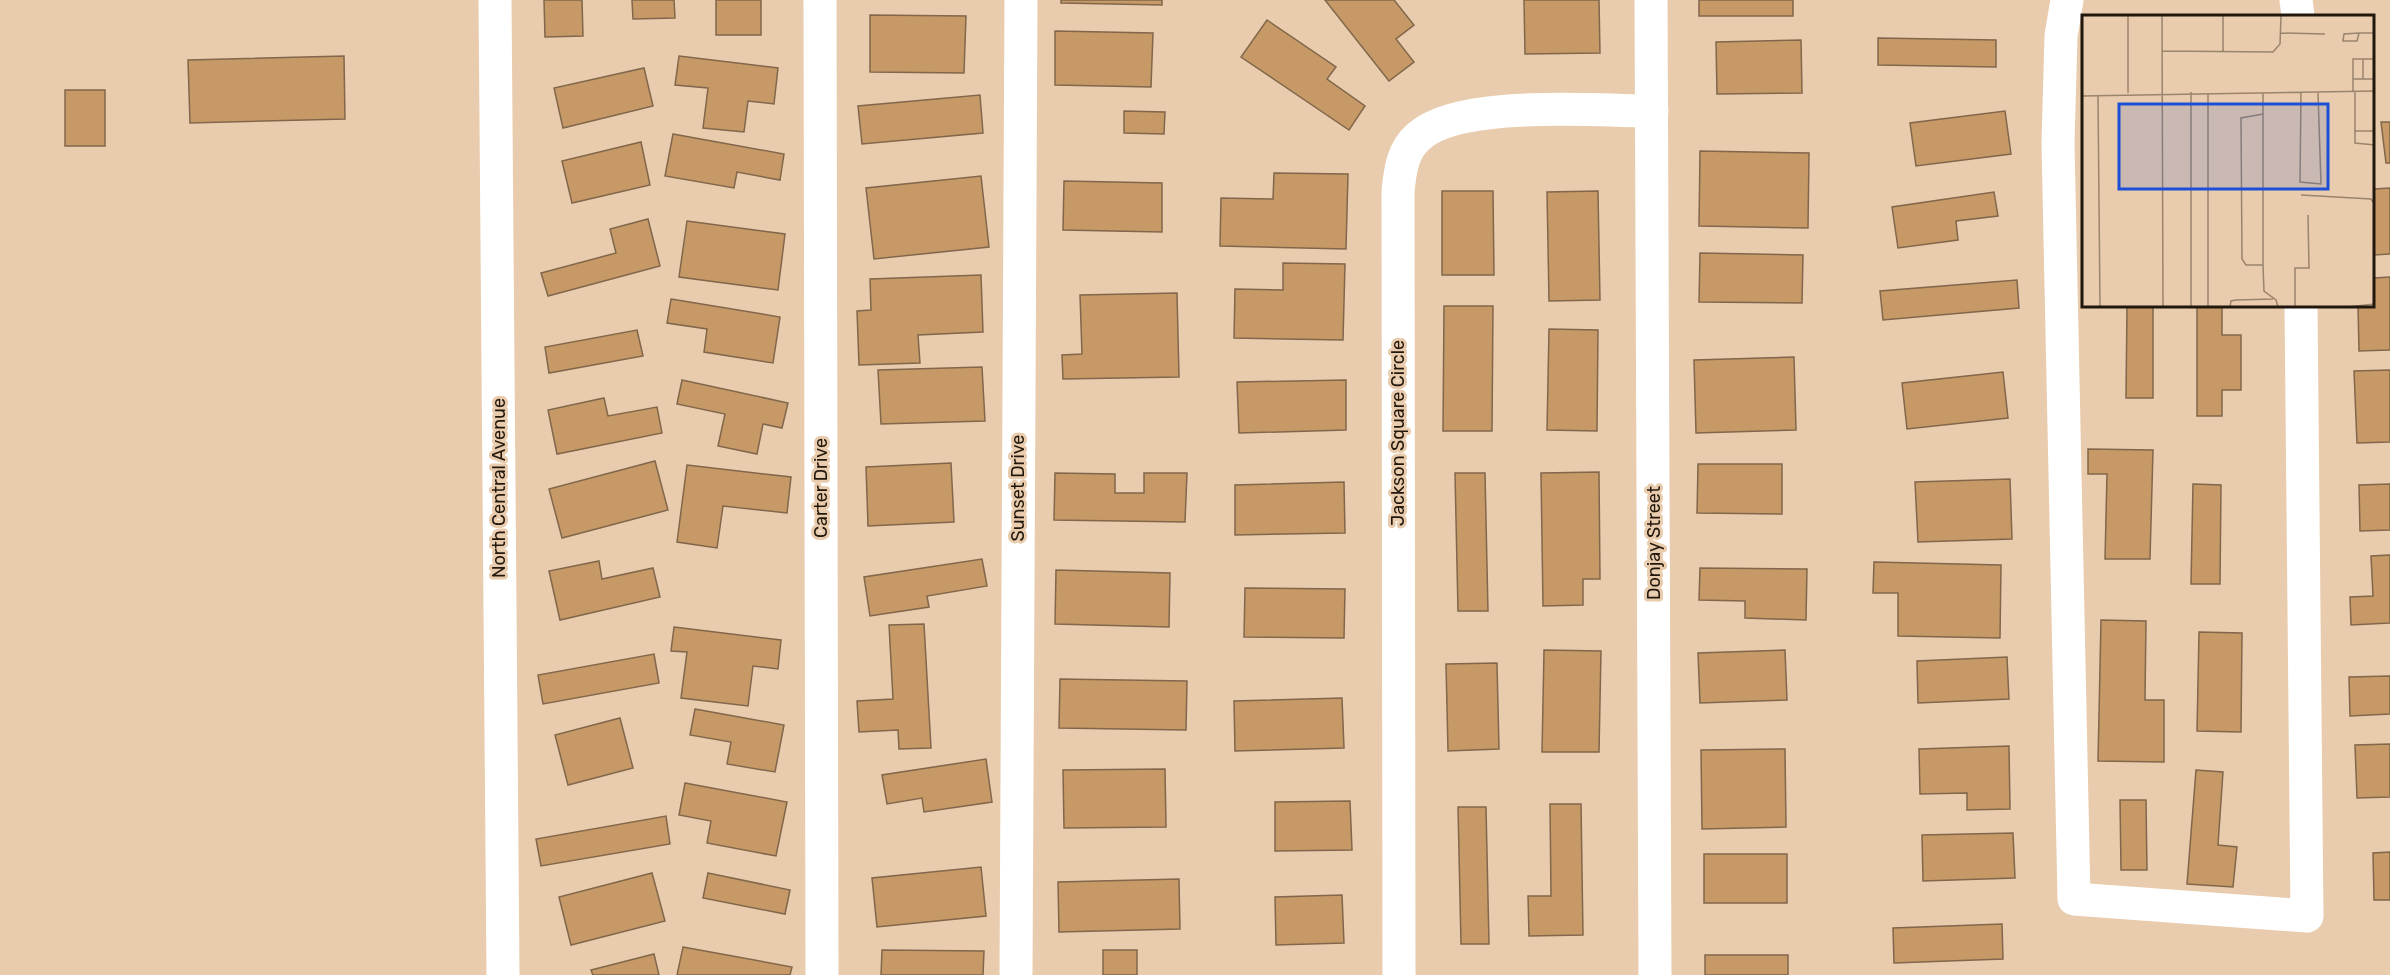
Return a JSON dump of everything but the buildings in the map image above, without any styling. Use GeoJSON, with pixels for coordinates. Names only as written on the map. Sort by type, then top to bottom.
{"type":"FeatureCollection","features":[{"type":"Feature","properties":{"kind":"street","name":"North Central Avenue"},"geometry":{"type":"LineString","coordinates":[[495,0],[503,975]]}},
{"type":"Feature","properties":{"kind":"street","name":"Carter Drive"},"geometry":{"type":"LineString","coordinates":[[820,0],[822,975]]}},
{"type":"Feature","properties":{"kind":"street","name":"Sunset Drive"},"geometry":{"type":"LineString","coordinates":[[1016,975],[1021,0]]}},
{"type":"Feature","properties":{"kind":"street","name":"Donjay Street"},"geometry":{"type":"LineString","coordinates":[[1652,0],[1654,975]]}},
{"type":"Feature","properties":{"kind":"street"},"geometry":{"type":"LineString","coordinates":[[2067,0],[2061,36],[2058,143],[2074,898],[2307,916],[2301,308]]}},
{"type":"Feature","properties":{"kind":"street"},"geometry":{"type":"LineString","coordinates":[[2296,0],[2298,15]]}},
{"type":"Feature","properties":{"kind":"street","name":"Jackson Square Circle"},"geometry":{"type":"LineString","coordinates":[[1399,975],[1398,191],[1401,162],[1416,138],[1434,124],[1461,116],[1530,111],[1652,111]]}}]}
